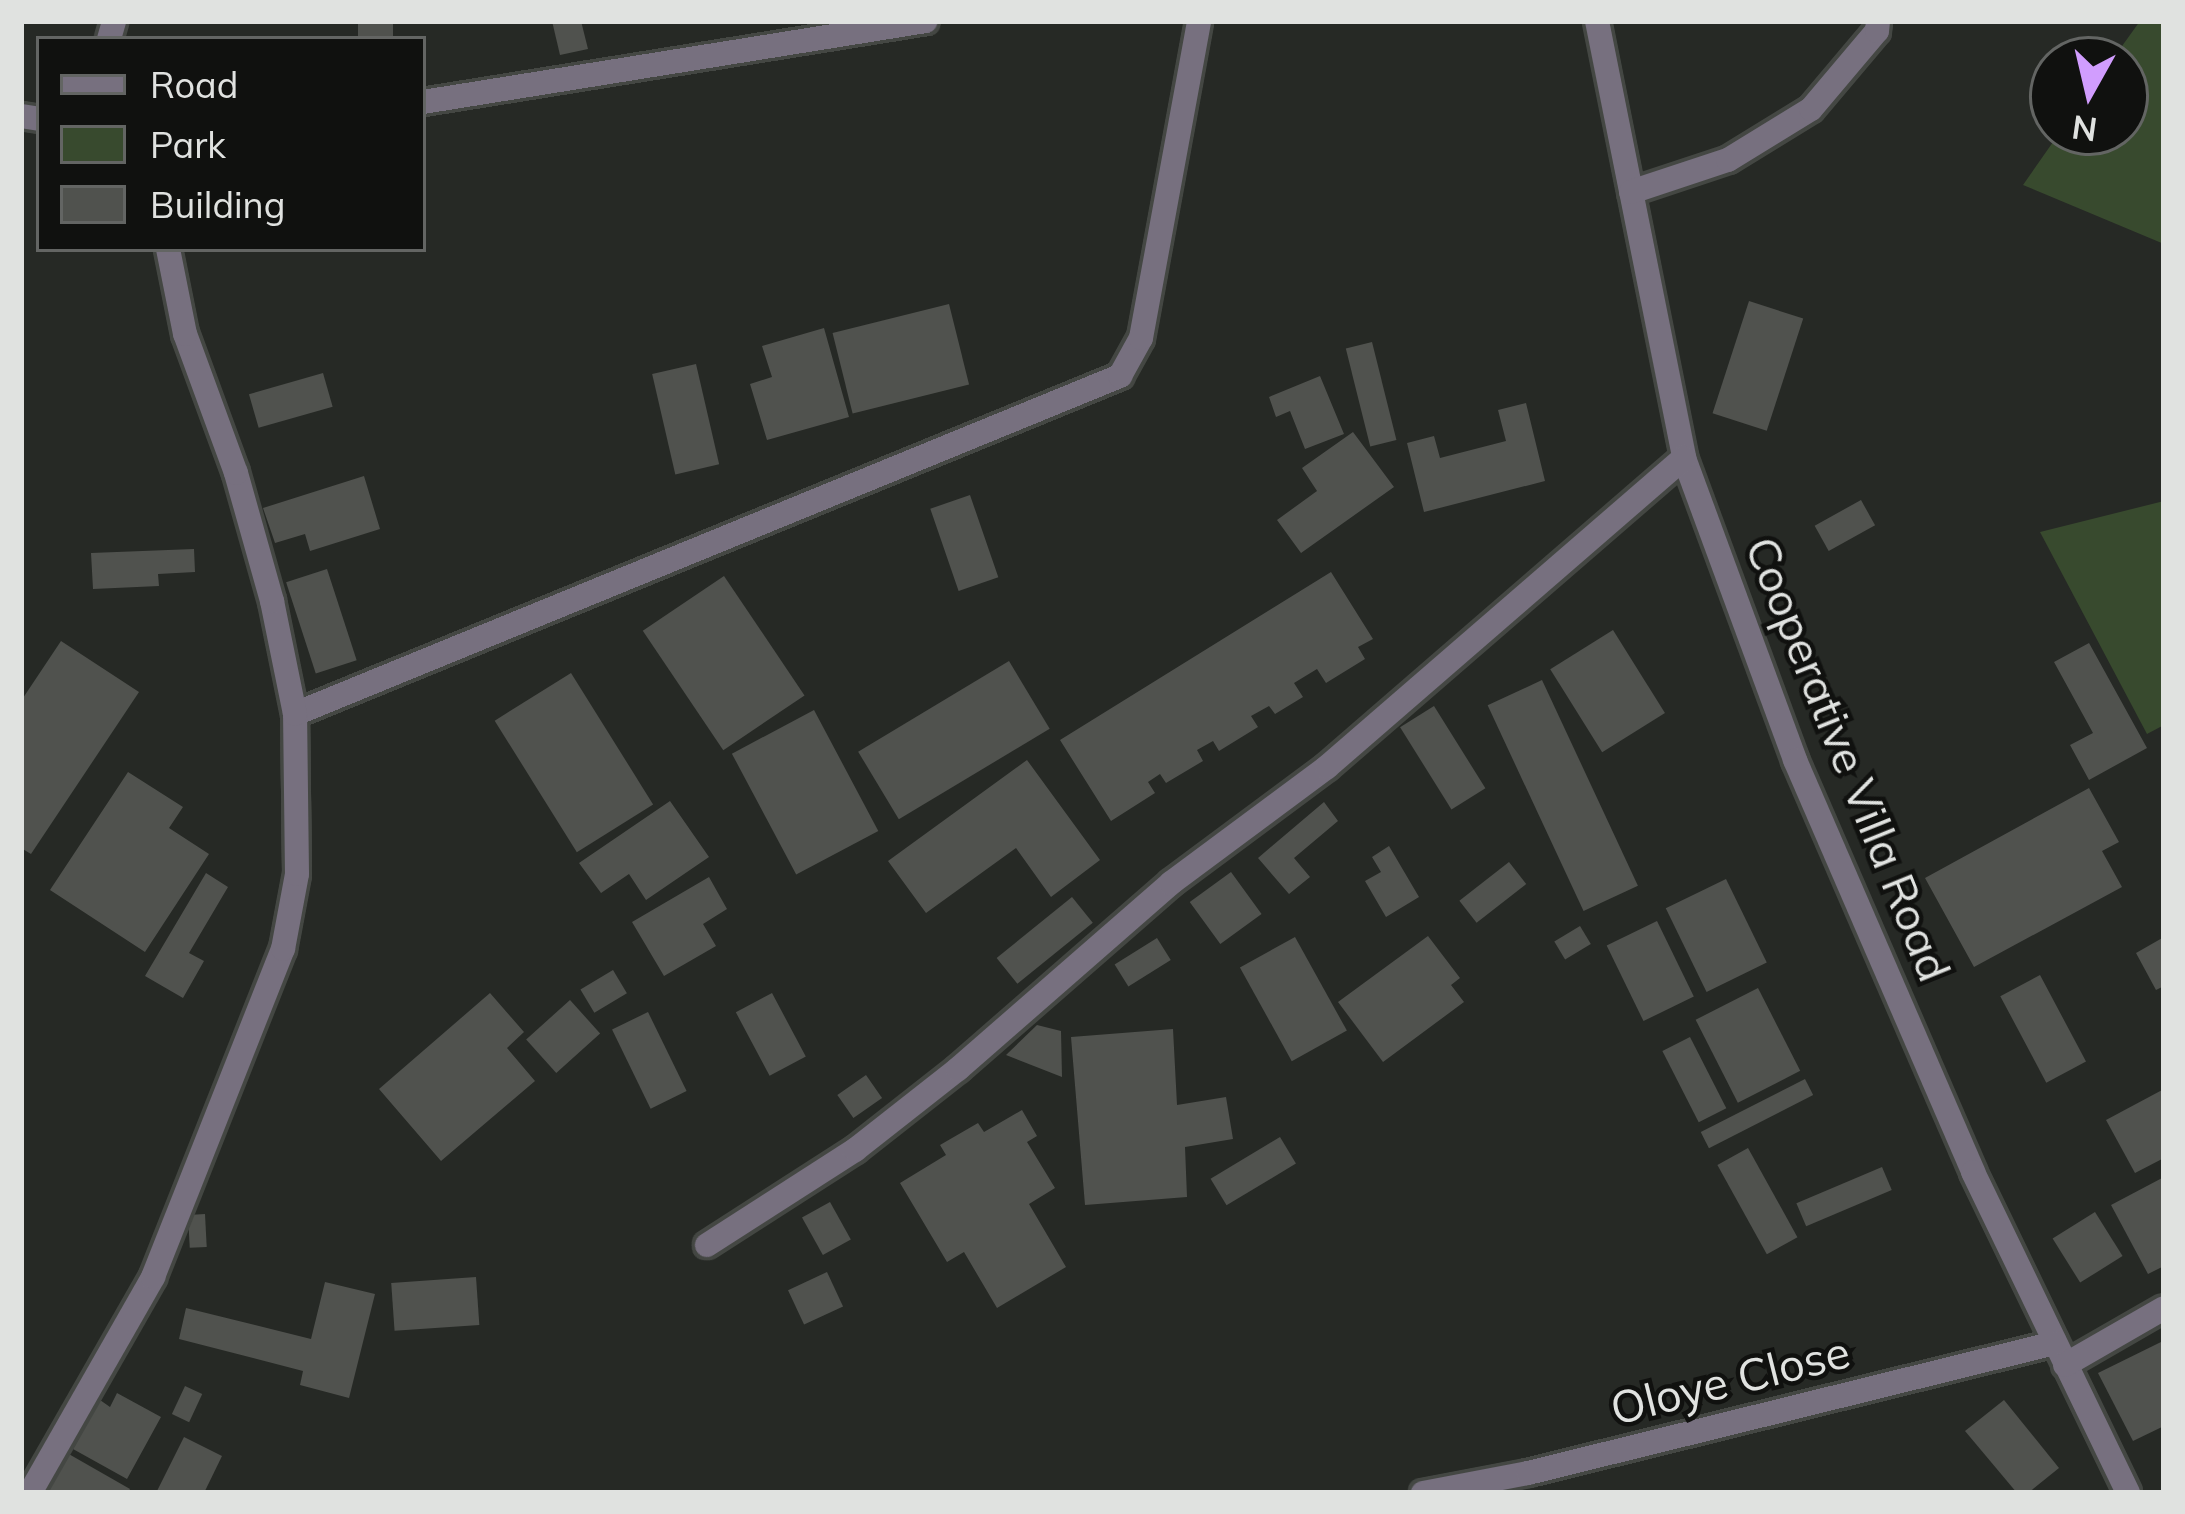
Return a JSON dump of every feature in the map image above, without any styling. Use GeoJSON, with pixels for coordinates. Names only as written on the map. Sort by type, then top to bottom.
{"type":"FeatureCollection","features":[{"type":"Feature","properties":{"kind":"street"},"geometry":{"type":"LineString","coordinates":[[426,101],[820,28],[926,21]]}},
{"type":"Feature","properties":{"kind":"street"},"geometry":{"type":"LineString","coordinates":[[296,714],[1120,376],[1141,338],[1199,21]]}},
{"type":"Feature","properties":{"kind":"street","name":"Cooperative Villa Road"},"geometry":{"type":"LineString","coordinates":[[1597,21],[1684,458],[1795,760],[1973,1172],[2128,1493]]}},
{"type":"Feature","properties":{"kind":"street"},"geometry":{"type":"LineString","coordinates":[[1631,192],[1728,160],[1810,109],[1877,31],[1878,21]]}},
{"type":"Feature","properties":{"kind":"street"},"geometry":{"type":"LineString","coordinates":[[30,1493],[153,1277],[284,949],[297,874],[296,714],[272,601],[236,473],[185,334],[168,252]]}},
{"type":"Feature","properties":{"kind":"street"},"geometry":{"type":"LineString","coordinates":[[707,1245],[855,1150],[958,1069],[1171,883],[1327,767],[1684,458]]}},
{"type":"Feature","properties":{"kind":"street","name":"Oloye Close"},"geometry":{"type":"LineString","coordinates":[[1423,1493],[1533,1483],[2060,1354],[2164,1308]]}},
{"type":"Feature","properties":{"kind":"green space"},"geometry":{"type":"Polygon","coordinates":[[[2140,21],[2164,21],[2164,244],[2023,185],[2043,156],[2149,156],[2149,36],[2129,36],[2140,21]]]}},
{"type":"Feature","properties":{"kind":"green space"},"geometry":{"type":"Polygon","coordinates":[[[2164,501],[2164,725],[2147,734],[2040,532],[2164,501]]]}},
{"type":"Feature","properties":{"kind":"building"},"geometry":{"type":"Polygon","coordinates":[[[358,21],[393,21],[393,36],[358,36],[358,21]]]}},
{"type":"Feature","properties":{"kind":"building"},"geometry":{"type":"Polygon","coordinates":[[[552,21],[581,21],[588,49],[560,55],[552,21]]]}},
{"type":"Feature","properties":{"kind":"building"},"geometry":{"type":"Polygon","coordinates":[[[1749,301],[1803,319],[1767,431],[1713,413],[1749,301]]]}},
{"type":"Feature","properties":{"kind":"building"},"geometry":{"type":"Polygon","coordinates":[[[949,304],[969,385],[853,414],[833,333],[949,304]]]}},
{"type":"Feature","properties":{"kind":"building"},"geometry":{"type":"Polygon","coordinates":[[[824,328],[849,417],[767,440],[750,384],[772,377],[762,346],[824,328]]]}},
{"type":"Feature","properties":{"kind":"building"},"geometry":{"type":"Polygon","coordinates":[[[1372,342],[1396,440],[1370,447],[1346,349],[1372,342]]]}},
{"type":"Feature","properties":{"kind":"building"},"geometry":{"type":"Polygon","coordinates":[[[696,364],[719,464],[675,474],[652,374],[696,364]]]}},
{"type":"Feature","properties":{"kind":"building"},"geometry":{"type":"Polygon","coordinates":[[[323,373],[333,407],[259,428],[249,394],[323,373]]]}},
{"type":"Feature","properties":{"kind":"building"},"geometry":{"type":"Polygon","coordinates":[[[1320,376],[1344,434],[1305,449],[1290,411],[1276,417],[1269,397],[1320,376]]]}},
{"type":"Feature","properties":{"kind":"building"},"geometry":{"type":"Polygon","coordinates":[[[1526,403],[1545,481],[1424,512],[1407,443],[1434,436],[1440,458],[1506,441],[1498,410],[1526,403]]]}},
{"type":"Feature","properties":{"kind":"building"},"geometry":{"type":"Polygon","coordinates":[[[1353,432],[1394,487],[1301,553],[1277,520],[1317,491],[1302,468],[1353,432]]]}},
{"type":"Feature","properties":{"kind":"building"},"geometry":{"type":"Polygon","coordinates":[[[364,476],[380,529],[310,551],[305,534],[275,543],[263,508],[364,476]]]}},
{"type":"Feature","properties":{"kind":"building"},"geometry":{"type":"Polygon","coordinates":[[[970,495],[998,577],[959,591],[930,509],[970,495]]]}},
{"type":"Feature","properties":{"kind":"building"},"geometry":{"type":"Polygon","coordinates":[[[1861,500],[1875,525],[1829,551],[1815,526],[1861,500]]]}},
{"type":"Feature","properties":{"kind":"building"},"geometry":{"type":"Polygon","coordinates":[[[194,549],[195,572],[158,574],[159,586],[93,589],[91,553],[194,549]]]}},
{"type":"Feature","properties":{"kind":"building"},"geometry":{"type":"Polygon","coordinates":[[[327,569],[357,660],[316,674],[286,582],[327,569]]]}},
{"type":"Feature","properties":{"kind":"building"},"geometry":{"type":"Polygon","coordinates":[[[1331,572],[1373,639],[1358,647],[1365,659],[1326,683],[1317,669],[1294,683],[1303,697],[1275,714],[1269,706],[1251,716],[1258,727],[1219,751],[1213,741],[1197,750],[1203,761],[1166,783],[1160,774],[1148,782],[1155,793],[1111,821],[1060,740],[1331,572]]]}},
{"type":"Feature","properties":{"kind":"building"},"geometry":{"type":"Polygon","coordinates":[[[724,576],[805,695],[723,750],[643,631],[724,576]]]}},
{"type":"Feature","properties":{"kind":"building"},"geometry":{"type":"Polygon","coordinates":[[[1613,630],[1665,713],[1602,752],[1550,669],[1613,630]]]}},
{"type":"Feature","properties":{"kind":"building"},"geometry":{"type":"Polygon","coordinates":[[[61,641],[139,692],[31,854],[21,848],[21,701],[61,641]]]}},
{"type":"Feature","properties":{"kind":"building"},"geometry":{"type":"Polygon","coordinates":[[[2089,643],[2147,748],[2089,780],[2070,745],[2093,733],[2054,662],[2089,643]]]}},
{"type":"Feature","properties":{"kind":"building"},"geometry":{"type":"Polygon","coordinates":[[[1009,661],[1050,729],[899,819],[858,752],[1009,661]]]}},
{"type":"Feature","properties":{"kind":"building"},"geometry":{"type":"Polygon","coordinates":[[[571,673],[653,804],[577,852],[495,721],[571,673]]]}},
{"type":"Feature","properties":{"kind":"building"},"geometry":{"type":"Polygon","coordinates":[[[1542,680],[1638,886],[1584,911],[1488,705],[1542,680]]]}},
{"type":"Feature","properties":{"kind":"building"},"geometry":{"type":"Polygon","coordinates":[[[1434,706],[1485,788],[1451,809],[1400,727],[1434,706]]]}},
{"type":"Feature","properties":{"kind":"building"},"geometry":{"type":"Polygon","coordinates":[[[814,710],[878,831],[796,875],[732,754],[814,710]]]}},
{"type":"Feature","properties":{"kind":"building"},"geometry":{"type":"Polygon","coordinates":[[[1027,760],[1100,860],[1051,897],[1016,848],[926,913],[888,861],[1027,760]]]}},
{"type":"Feature","properties":{"kind":"building"},"geometry":{"type":"Polygon","coordinates":[[[128,772],[183,807],[169,828],[209,854],[145,952],[50,890],[128,772]]]}},
{"type":"Feature","properties":{"kind":"building"},"geometry":{"type":"Polygon","coordinates":[[[2089,788],[2119,842],[2102,851],[2122,887],[1974,967],[1925,878],[2089,788]]]}},
{"type":"Feature","properties":{"kind":"building"},"geometry":{"type":"Polygon","coordinates":[[[670,801],[709,857],[646,900],[629,874],[601,893],[579,863],[670,801]]]}},
{"type":"Feature","properties":{"kind":"building"},"geometry":{"type":"Polygon","coordinates":[[[1324,802],[1338,821],[1294,858],[1310,877],[1289,894],[1258,858],[1324,802]]]}},
{"type":"Feature","properties":{"kind":"building"},"geometry":{"type":"Polygon","coordinates":[[[1389,846],[1419,897],[1386,917],[1365,881],[1381,872],[1372,857],[1389,846]]]}},
{"type":"Feature","properties":{"kind":"building"},"geometry":{"type":"Polygon","coordinates":[[[1509,862],[1526,884],[1477,923],[1459,901],[1509,862]]]}},
{"type":"Feature","properties":{"kind":"building"},"geometry":{"type":"Polygon","coordinates":[[[1231,872],[1262,914],[1220,944],[1190,902],[1231,872]]]}},
{"type":"Feature","properties":{"kind":"building"},"geometry":{"type":"Polygon","coordinates":[[[206,873],[228,887],[189,953],[204,961],[183,998],[145,976],[206,873]]]}},
{"type":"Feature","properties":{"kind":"building"},"geometry":{"type":"Polygon","coordinates":[[[709,877],[727,909],[703,924],[716,946],[664,976],[632,922],[709,877]]]}},
{"type":"Feature","properties":{"kind":"building"},"geometry":{"type":"Polygon","coordinates":[[[1726,879],[1767,963],[1707,992],[1666,908],[1726,879]]]}},
{"type":"Feature","properties":{"kind":"building"},"geometry":{"type":"Polygon","coordinates":[[[1072,897],[1093,923],[1017,984],[997,958],[1072,897]]]}},
{"type":"Feature","properties":{"kind":"building"},"geometry":{"type":"Polygon","coordinates":[[[1657,921],[1694,996],[1643,1021],[1607,946],[1657,921]]]}},
{"type":"Feature","properties":{"kind":"building"},"geometry":{"type":"Polygon","coordinates":[[[1580,926],[1591,944],[1565,959],[1554,941],[1580,926]]]}},
{"type":"Feature","properties":{"kind":"building"},"geometry":{"type":"Polygon","coordinates":[[[1428,936],[1460,978],[1451,985],[1464,1002],[1383,1062],[1338,1002],[1428,936]]]}},
{"type":"Feature","properties":{"kind":"building"},"geometry":{"type":"Polygon","coordinates":[[[1295,937],[1347,1031],[1292,1061],[1240,968],[1295,937]]]}},
{"type":"Feature","properties":{"kind":"building"},"geometry":{"type":"Polygon","coordinates":[[[2164,937],[2164,986],[2156,990],[2136,953],[2164,937]]]}},
{"type":"Feature","properties":{"kind":"building"},"geometry":{"type":"Polygon","coordinates":[[[1157,938],[1171,960],[1128,987],[1115,964],[1157,938]]]}},
{"type":"Feature","properties":{"kind":"building"},"geometry":{"type":"Polygon","coordinates":[[[613,970],[627,993],[594,1013],[580,990],[613,970]]]}},
{"type":"Feature","properties":{"kind":"building"},"geometry":{"type":"Polygon","coordinates":[[[2040,975],[2086,1062],[2046,1083],[2000,996],[2040,975]]]}},
{"type":"Feature","properties":{"kind":"building"},"geometry":{"type":"Polygon","coordinates":[[[1758,988],[1800,1071],[1738,1103],[1696,1020],[1758,988]]]}},
{"type":"Feature","properties":{"kind":"building"},"geometry":{"type":"Polygon","coordinates":[[[490,993],[524,1032],[507,1048],[535,1081],[441,1161],[379,1089],[490,993]]]}},
{"type":"Feature","properties":{"kind":"building"},"geometry":{"type":"Polygon","coordinates":[[[772,993],[806,1057],[770,1076],[736,1012],[772,993]]]}},
{"type":"Feature","properties":{"kind":"building"},"geometry":{"type":"Polygon","coordinates":[[[570,1000],[600,1033],[556,1073],[526,1039],[570,1000]]]}},
{"type":"Feature","properties":{"kind":"building"},"geometry":{"type":"Polygon","coordinates":[[[648,1012],[687,1091],[651,1109],[612,1030],[648,1012]]]}},
{"type":"Feature","properties":{"kind":"building"},"geometry":{"type":"Polygon","coordinates":[[[1037,1025],[1061,1031],[1062,1077],[1006,1055],[1037,1025]]]}},
{"type":"Feature","properties":{"kind":"building"},"geometry":{"type":"Polygon","coordinates":[[[1173,1029],[1177,1105],[1226,1097],[1233,1139],[1185,1147],[1187,1197],[1085,1205],[1071,1037],[1173,1029]]]}},
{"type":"Feature","properties":{"kind":"building"},"geometry":{"type":"Polygon","coordinates":[[[1690,1037],[1726,1108],[1699,1122],[1662,1051],[1690,1037]]]}},
{"type":"Feature","properties":{"kind":"building"},"geometry":{"type":"Polygon","coordinates":[[[866,1075],[882,1098],[853,1118],[837,1095],[866,1075]]]}},
{"type":"Feature","properties":{"kind":"building"},"geometry":{"type":"Polygon","coordinates":[[[1805,1079],[1813,1095],[1709,1148],[1701,1132],[1805,1079]]]}},
{"type":"Feature","properties":{"kind":"building"},"geometry":{"type":"Polygon","coordinates":[[[2164,1089],[2164,1158],[2135,1173],[2106,1120],[2164,1089]]]}},
{"type":"Feature","properties":{"kind":"building"},"geometry":{"type":"Polygon","coordinates":[[[1022,1110],[1037,1136],[1027,1142],[1055,1188],[1029,1204],[1066,1267],[997,1308],[964,1252],[947,1262],[900,1183],[946,1155],[940,1145],[978,1123],[984,1132],[1022,1110]]]}},
{"type":"Feature","properties":{"kind":"building"},"geometry":{"type":"Polygon","coordinates":[[[1280,1137],[1296,1164],[1227,1205],[1211,1179],[1280,1137]]]}},
{"type":"Feature","properties":{"kind":"building"},"geometry":{"type":"Polygon","coordinates":[[[1748,1148],[1797,1237],[1767,1254],[1717,1165],[1748,1148]]]}},
{"type":"Feature","properties":{"kind":"building"},"geometry":{"type":"Polygon","coordinates":[[[1882,1167],[1892,1190],[1806,1226],[1796,1203],[1882,1167]]]}},
{"type":"Feature","properties":{"kind":"building"},"geometry":{"type":"Polygon","coordinates":[[[2164,1177],[2164,1266],[2148,1274],[2111,1205],[2164,1177]]]}},
{"type":"Feature","properties":{"kind":"building"},"geometry":{"type":"Polygon","coordinates":[[[830,1202],[851,1240],[823,1255],[802,1218],[830,1202]]]}},
{"type":"Feature","properties":{"kind":"building"},"geometry":{"type":"Polygon","coordinates":[[[2095,1212],[2123,1256],[2080,1283],[2053,1238],[2095,1212]]]}},
{"type":"Feature","properties":{"kind":"building"},"geometry":{"type":"Polygon","coordinates":[[[205,1214],[207,1247],[190,1248],[188,1215],[205,1214]]]}},
{"type":"Feature","properties":{"kind":"building"},"geometry":{"type":"Polygon","coordinates":[[[827,1272],[843,1306],[804,1325],[788,1290],[827,1272]]]}},
{"type":"Feature","properties":{"kind":"building"},"geometry":{"type":"Polygon","coordinates":[[[476,1277],[479,1325],[395,1331],[391,1283],[476,1277]]]}},
{"type":"Feature","properties":{"kind":"building"},"geometry":{"type":"Polygon","coordinates":[[[325,1282],[375,1294],[349,1398],[300,1385],[303,1371],[179,1339],[186,1308],[311,1339],[325,1282]]]}},
{"type":"Feature","properties":{"kind":"building"},"geometry":{"type":"Polygon","coordinates":[[[2163,1341],[2164,1426],[2133,1441],[2098,1373],[2163,1341]]]}},
{"type":"Feature","properties":{"kind":"building"},"geometry":{"type":"Polygon","coordinates":[[[185,1386],[202,1394],[189,1422],[172,1414],[185,1386]]]}},
{"type":"Feature","properties":{"kind":"building"},"geometry":{"type":"Polygon","coordinates":[[[117,1393],[161,1417],[127,1479],[73,1449],[100,1400],[110,1407],[117,1393]]]}},
{"type":"Feature","properties":{"kind":"building"},"geometry":{"type":"Polygon","coordinates":[[[2004,1400],[2059,1468],[2028,1493],[2017,1493],[1965,1431],[2004,1400]]]}},
{"type":"Feature","properties":{"kind":"building"},"geometry":{"type":"Polygon","coordinates":[[[184,1437],[222,1456],[204,1493],[156,1493],[184,1437]]]}},
{"type":"Feature","properties":{"kind":"building"},"geometry":{"type":"Polygon","coordinates":[[[67,1453],[130,1489],[128,1493],[45,1493],[67,1453]]]}}]}
